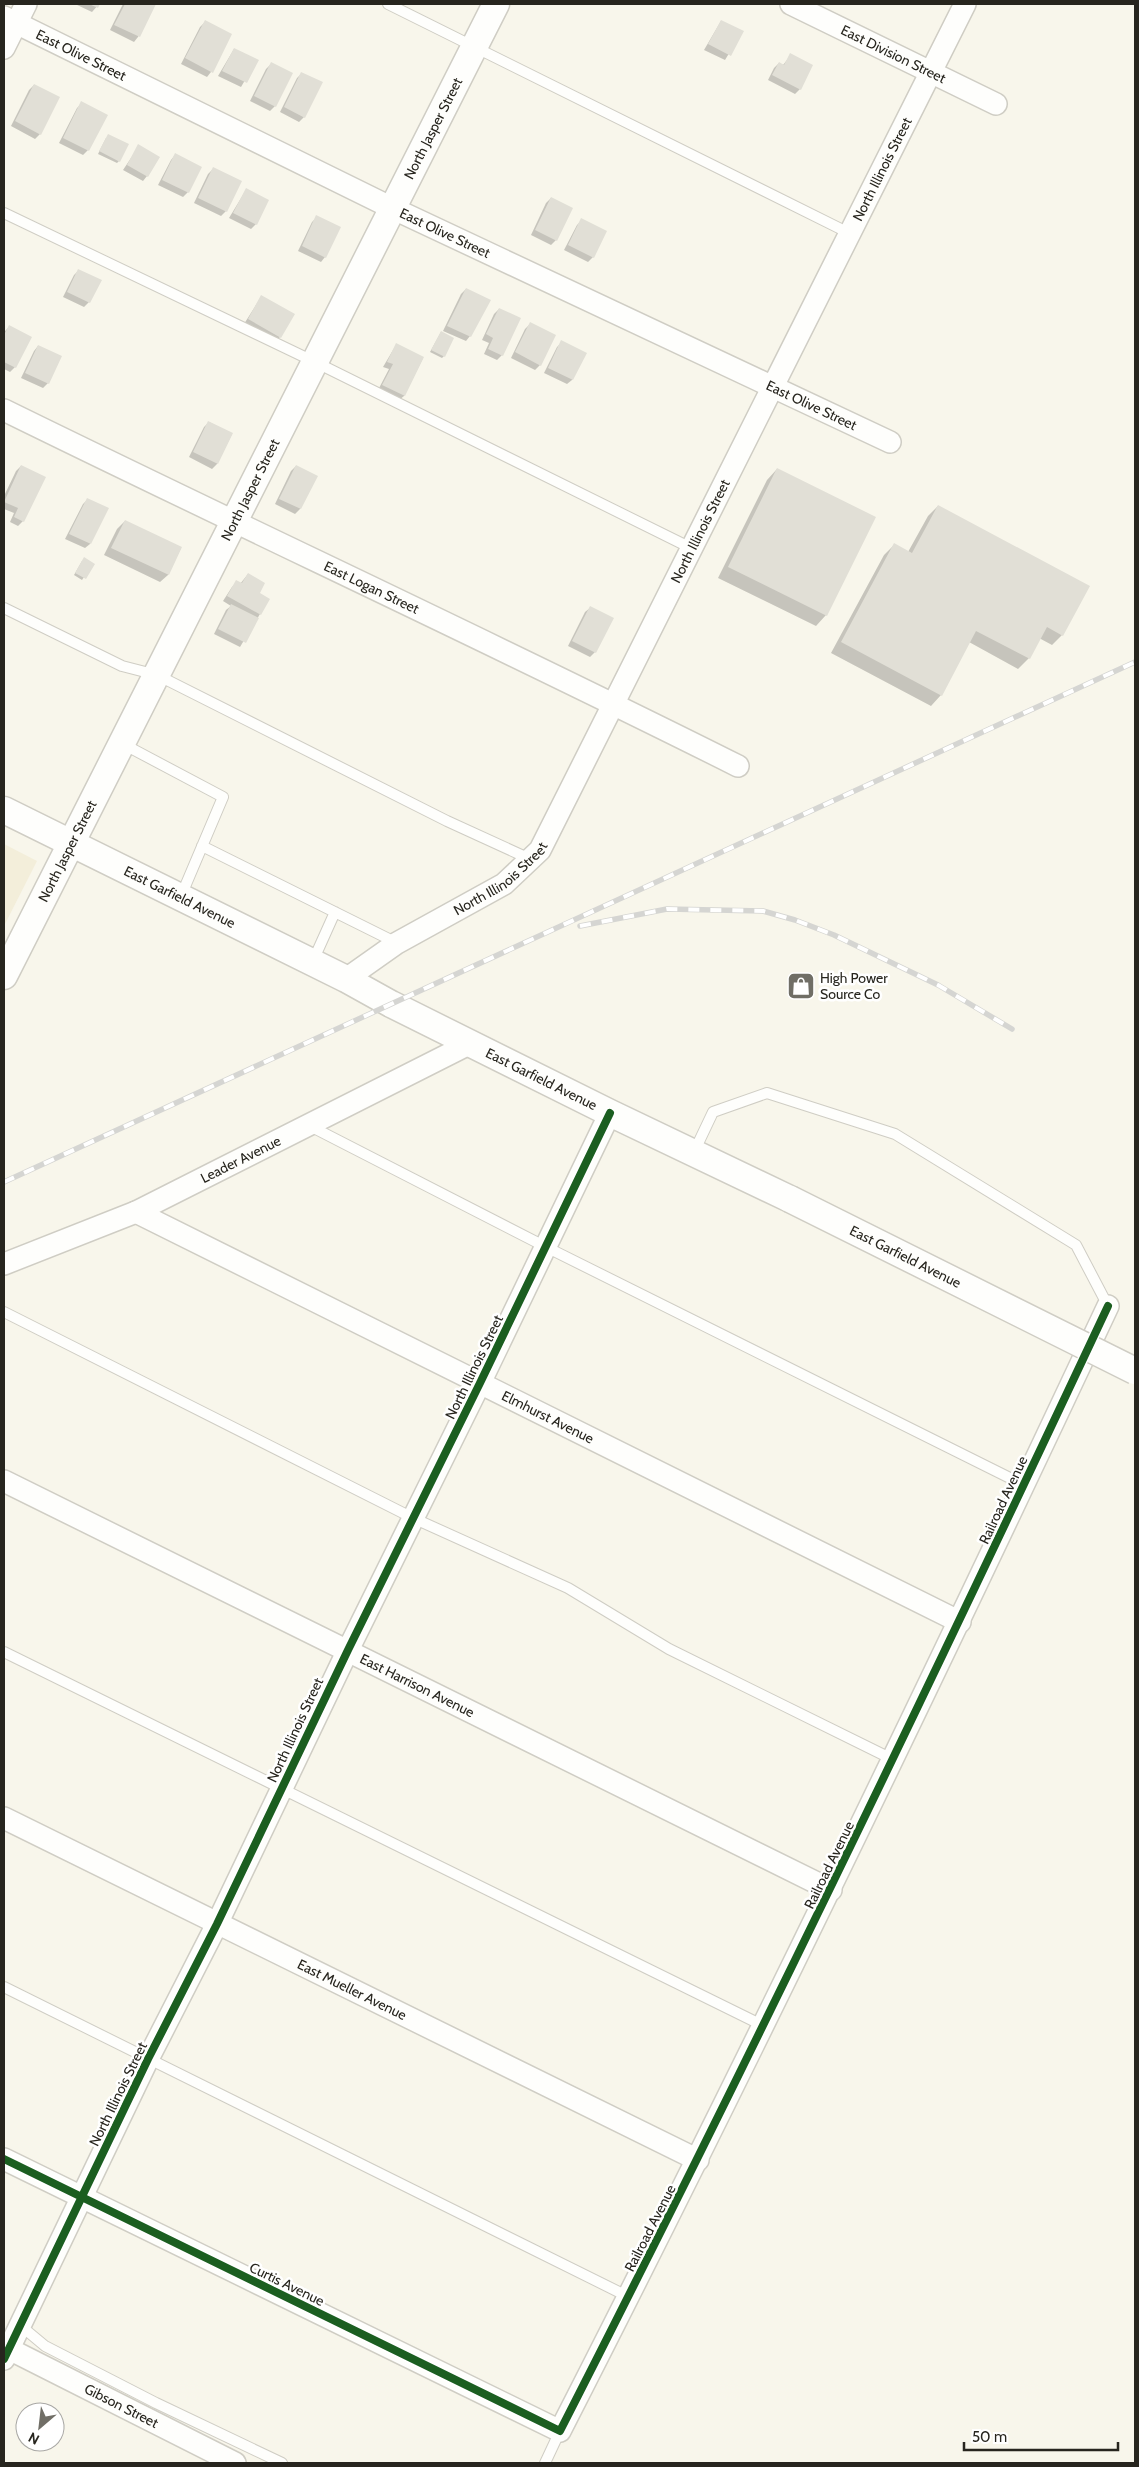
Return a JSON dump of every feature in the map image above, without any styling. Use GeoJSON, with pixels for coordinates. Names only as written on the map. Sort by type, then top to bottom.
{"type":"FeatureCollection","features":[{"type":"Feature","properties":{"kind":"street"},"geometry":{"type":"LineString","coordinates":[[4,48],[10,20],[26,4]]}},
{"type":"Feature","properties":{"kind":"street","name":"North Jasper Street"},"geometry":{"type":"LineString","coordinates":[[4,976],[496,4]]}},
{"type":"Feature","properties":{"kind":"street","name":"East Division Street"},"geometry":{"type":"LineString","coordinates":[[791,4],[996,104]]}},
{"type":"Feature","properties":{"kind":"street","name":"North Illinois Street"},"geometry":{"type":"LineString","coordinates":[[346,979],[398,943],[504,884],[540,850],[965,4]]}},
{"type":"Feature","properties":{"kind":"street","name":"East Olive Street"},"geometry":{"type":"LineString","coordinates":[[10,20],[392,208],[771,388],[890,442]]}},
{"type":"Feature","properties":{"kind":"street","name":"East Logan Street"},"geometry":{"type":"LineString","coordinates":[[4,410],[234,523],[614,704],[738,766]]}},
{"type":"Feature","properties":{"kind":"street","name":"East Garfield Avenue"},"geometry":{"type":"LineString","coordinates":[[4,810],[312,962],[391,1004],[610,1113],[1135,1371]]}},
{"type":"Feature","properties":{"kind":"street","name":"Leader Avenue"},"geometry":{"type":"LineString","coordinates":[[4,1264],[136,1212],[471,1043]]}},
{"type":"Feature","properties":{"kind":"street","name":"North Illinois Street"},"geometry":{"type":"LineString","coordinates":[[6,2354],[148,2060],[217,1924],[348,1650],[480,1383],[610,1113]]}},
{"type":"Feature","properties":{"kind":"street","name":"Elmhurst Avenue"},"geometry":{"type":"LineString","coordinates":[[136,1212],[960,1622]]}},
{"type":"Feature","properties":{"kind":"street","name":"Railroad Avenue"},"geometry":{"type":"LineString","coordinates":[[560,2430],[698,2160],[831,1890],[960,1622],[1108,1306]]}},
{"type":"Feature","properties":{"kind":"street","name":"East Harrison Avenue"},"geometry":{"type":"LineString","coordinates":[[4,1481],[831,1890]]}},
{"type":"Feature","properties":{"kind":"street","name":"East Mueller Avenue"},"geometry":{"type":"LineString","coordinates":[[4,1818],[698,2160]]}},
{"type":"Feature","properties":{"kind":"street","name":"Curtis Avenue"},"geometry":{"type":"LineString","coordinates":[[4,2159],[560,2430]]}},
{"type":"Feature","properties":{"kind":"street","name":"Gibson Street"},"geometry":{"type":"LineString","coordinates":[[6,2354],[235,2463]]}},
{"type":"Feature","properties":{"kind":"lane"},"geometry":{"type":"LineString","coordinates":[[388,4],[475,45],[849,233]]}},
{"type":"Feature","properties":{"kind":"lane"},"geometry":{"type":"LineString","coordinates":[[4,213],[315,362],[691,548]]}},
{"type":"Feature","properties":{"kind":"lane"},"geometry":{"type":"LineString","coordinates":[[4,608],[122,666],[156,675],[447,821],[530,859]]}},
{"type":"Feature","properties":{"kind":"lane"},"geometry":{"type":"LineString","coordinates":[[122,744],[223,797],[180,897]]}},
{"type":"Feature","properties":{"kind":"lane"},"geometry":{"type":"LineString","coordinates":[[202,846],[398,943]]}},
{"type":"Feature","properties":{"kind":"lane"},"geometry":{"type":"LineString","coordinates":[[312,962],[335,912]]}},
{"type":"Feature","properties":{"kind":"lane"},"geometry":{"type":"LineString","coordinates":[[693,1153],[713,1112],[767,1093],[895,1134],[1076,1245],[1108,1306]]}},
{"type":"Feature","properties":{"kind":"lane"},"geometry":{"type":"LineString","coordinates":[[307,1125],[546,1247],[1024,1485]]}},
{"type":"Feature","properties":{"kind":"lane"},"geometry":{"type":"LineString","coordinates":[[4,1312],[413,1518],[568,1588],[669,1648],[894,1760]]}},
{"type":"Feature","properties":{"kind":"lane"},"geometry":{"type":"LineString","coordinates":[[4,1652],[764,2026]]}},
{"type":"Feature","properties":{"kind":"lane"},"geometry":{"type":"LineString","coordinates":[[4,1987],[629,2297]]}},
{"type":"Feature","properties":{"kind":"lane"},"geometry":{"type":"LineString","coordinates":[[20,2326],[46,2346],[156,2403],[282,2463]]}},
{"type":"Feature","properties":{"kind":"lane"},"geometry":{"type":"LineString","coordinates":[[545,2463],[560,2430]]}},
{"type":"Feature","properties":{"kind":"shaded area"},"geometry":{"type":"Polygon","coordinates":[[[4,844],[37,861],[4,926],[4,844]]]}},
{"type":"Feature","properties":{"kind":"building"},"geometry":{"type":"Polygon","coordinates":[[[89,4],[100,4],[98,8],[89,4]]]}},
{"type":"Feature","properties":{"kind":"building"},"geometry":{"type":"Polygon","coordinates":[[[125,4],[156,4],[140,37],[114,25],[125,4]]]}},
{"type":"Feature","properties":{"kind":"building"},"geometry":{"type":"Polygon","coordinates":[[[205,20],[232,34],[213,73],[185,58],[205,20]]]}},
{"type":"Feature","properties":{"kind":"building"},"geometry":{"type":"Polygon","coordinates":[[[721,20],[744,31],[731,56],[708,44],[721,20]]]}},
{"type":"Feature","properties":{"kind":"building"},"geometry":{"type":"Polygon","coordinates":[[[234,48],[259,60],[247,83],[222,71],[234,48]]]}},
{"type":"Feature","properties":{"kind":"building"},"geometry":{"type":"Polygon","coordinates":[[[790,53],[813,65],[801,90],[772,75],[779,62],[784,65],[790,53]]]}},
{"type":"Feature","properties":{"kind":"building"},"geometry":{"type":"Polygon","coordinates":[[[271,62],[293,73],[276,107],[254,96],[271,62]]]}},
{"type":"Feature","properties":{"kind":"building"},"geometry":{"type":"Polygon","coordinates":[[[301,72],[323,82],[305,118],[284,107],[301,72]]]}},
{"type":"Feature","properties":{"kind":"building"},"geometry":{"type":"Polygon","coordinates":[[[34,84],[60,97],[41,135],[15,121],[34,84]]]}},
{"type":"Feature","properties":{"kind":"building"},"geometry":{"type":"Polygon","coordinates":[[[81,101],[108,115],[89,151],[63,138],[81,101]]]}},
{"type":"Feature","properties":{"kind":"building"},"geometry":{"type":"Polygon","coordinates":[[[108,134],[129,144],[120,162],[99,151],[108,134]]]}},
{"type":"Feature","properties":{"kind":"building"},"geometry":{"type":"Polygon","coordinates":[[[138,144],[160,157],[148,177],[127,165],[138,144]]]}},
{"type":"Feature","properties":{"kind":"building"},"geometry":{"type":"Polygon","coordinates":[[[175,153],[202,167],[189,193],[162,180],[175,153]]]}},
{"type":"Feature","properties":{"kind":"building"},"geometry":{"type":"Polygon","coordinates":[[[213,167],[242,181],[227,212],[198,198],[213,167]]]}},
{"type":"Feature","properties":{"kind":"building"},"geometry":{"type":"Polygon","coordinates":[[[246,188],[269,200],[257,225],[233,213],[246,188]]]}},
{"type":"Feature","properties":{"kind":"building"},"geometry":{"type":"Polygon","coordinates":[[[551,197],[573,208],[557,241],[535,230],[551,197]]]}},
{"type":"Feature","properties":{"kind":"building"},"geometry":{"type":"Polygon","coordinates":[[[316,215],[341,227],[326,258],[302,246],[316,215]]]}},
{"type":"Feature","properties":{"kind":"building"},"geometry":{"type":"Polygon","coordinates":[[[581,218],[607,231],[594,258],[568,245],[581,218]]]}},
{"type":"Feature","properties":{"kind":"building"},"geometry":{"type":"Polygon","coordinates":[[[78,269],[102,280],[90,303],[67,292],[78,269]]]}},
{"type":"Feature","properties":{"kind":"building"},"geometry":{"type":"Polygon","coordinates":[[[466,288],[491,300],[471,337],[447,326],[466,288]]]}},
{"type":"Feature","properties":{"kind":"building"},"geometry":{"type":"Polygon","coordinates":[[[261,295],[295,314],[281,338],[248,319],[261,295]]]}},
{"type":"Feature","properties":{"kind":"building"},"geometry":{"type":"Polygon","coordinates":[[[499,308],[521,318],[503,356],[488,349],[493,338],[486,334],[499,308]]]}},
{"type":"Feature","properties":{"kind":"building"},"geometry":{"type":"Polygon","coordinates":[[[530,322],[556,335],[541,366],[515,352],[530,322]]]}},
{"type":"Feature","properties":{"kind":"building"},"geometry":{"type":"Polygon","coordinates":[[[9,325],[32,337],[16,368],[4,362],[4,335],[9,325]]]}},
{"type":"Feature","properties":{"kind":"building"},"geometry":{"type":"Polygon","coordinates":[[[441,331],[454,338],[445,357],[431,350],[441,331]]]}},
{"type":"Feature","properties":{"kind":"building"},"geometry":{"type":"Polygon","coordinates":[[[561,340],[587,353],[573,380],[548,368],[561,340]]]}},
{"type":"Feature","properties":{"kind":"building"},"geometry":{"type":"Polygon","coordinates":[[[396,343],[424,357],[405,396],[382,385],[393,364],[387,362],[396,343]]]}},
{"type":"Feature","properties":{"kind":"building"},"geometry":{"type":"Polygon","coordinates":[[[38,345],[62,356],[49,384],[25,373],[38,345]]]}},
{"type":"Feature","properties":{"kind":"building"},"geometry":{"type":"Polygon","coordinates":[[[208,421],[233,433],[218,464],[193,452],[208,421]]]}},
{"type":"Feature","properties":{"kind":"building"},"geometry":{"type":"Polygon","coordinates":[[[21,465],[46,477],[24,522],[14,517],[18,508],[4,502],[21,465]]]}},
{"type":"Feature","properties":{"kind":"building"},"geometry":{"type":"Polygon","coordinates":[[[296,465],[318,476],[301,509],[279,499],[296,465]]]}},
{"type":"Feature","properties":{"kind":"building"},"geometry":{"type":"Polygon","coordinates":[[[777,468],[876,517],[827,616],[728,567],[777,468]]]}},
{"type":"Feature","properties":{"kind":"building"},"geometry":{"type":"Polygon","coordinates":[[[87,498],[109,508],[91,544],[69,534],[87,498]]]}},
{"type":"Feature","properties":{"kind":"building"},"geometry":{"type":"Polygon","coordinates":[[[938,505],[1090,586],[1063,636],[1047,627],[1030,659],[976,631],[942,696],[841,642],[894,543],[912,553],[938,505]]]}},
{"type":"Feature","properties":{"kind":"building"},"geometry":{"type":"Polygon","coordinates":[[[125,520],[182,547],[169,575],[111,548],[125,520]]]}},
{"type":"Feature","properties":{"kind":"building"},"geometry":{"type":"Polygon","coordinates":[[[84,557],[95,564],[86,579],[75,573],[84,557]]]}},
{"type":"Feature","properties":{"kind":"building"},"geometry":{"type":"Polygon","coordinates":[[[248,573],[265,583],[260,593],[270,599],[261,615],[227,596],[236,580],[242,583],[248,573]]]}},
{"type":"Feature","properties":{"kind":"building"},"geometry":{"type":"Polygon","coordinates":[[[231,604],[259,618],[246,643],[218,629],[231,604]]]}},
{"type":"Feature","properties":{"kind":"building"},"geometry":{"type":"Polygon","coordinates":[[[590,606],[614,618],[596,653],[572,641],[590,606]]]}},
{"type":"Feature","properties":{"kind":"railway"},"geometry":{"type":"LineString","coordinates":[[4,1182],[1135,662]]}},
{"type":"Feature","properties":{"kind":"railway"},"geometry":{"type":"LineString","coordinates":[[580,926],[667,909],[763,911],[795,920],[834,935],[938,985],[1012,1029]]}},
{"type":"Feature","properties":{"kind":"cycle path"},"geometry":{"type":"LineString","coordinates":[[4,2359],[148,2059],[217,1924],[348,1650],[480,1383],[610,1113]]}},
{"type":"Feature","properties":{"kind":"cycle path"},"geometry":{"type":"LineString","coordinates":[[4,2159],[560,2431],[701,2151],[839,1870],[1108,1306]]}},
{"type":"Feature","properties":{"kind":"place","name":"High Power Source Co"},"geometry":{"type":"Point","coordinates":[801,986]}}]}
